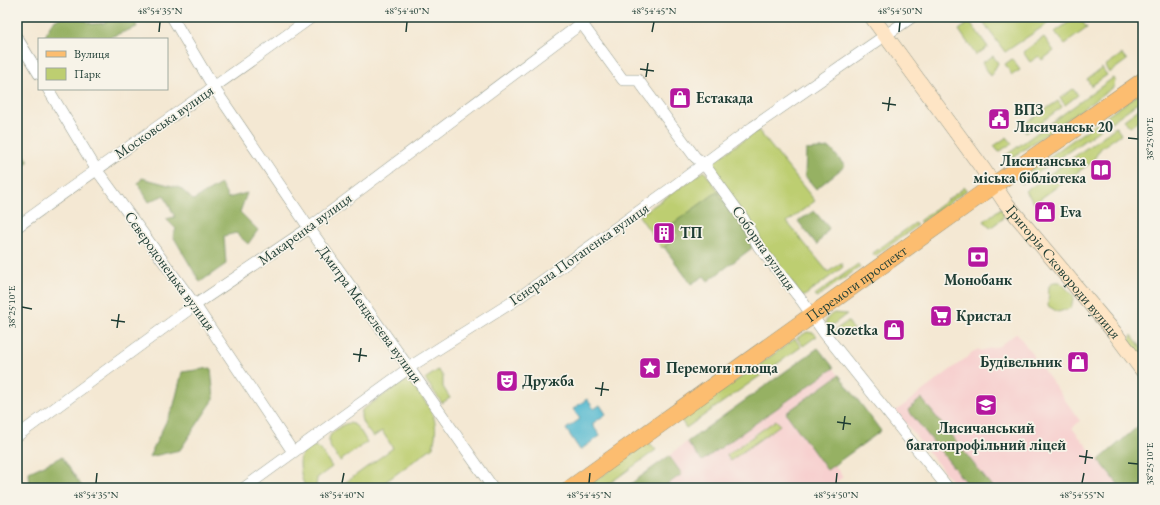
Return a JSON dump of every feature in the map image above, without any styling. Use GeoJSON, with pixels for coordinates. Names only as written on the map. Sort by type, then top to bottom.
{"type":"FeatureCollection","features":[{"type":"Feature","properties":{"kind":"main road","name":"Григорія Сковороди вулиця"},"geometry":{"type":"LineString","coordinates":[[872,17],[1005,202],[1114,332],[1143,371]]}},
{"type":"Feature","properties":{"kind":"main road","name":"Перемоги проспект"},"geometry":{"type":"LineString","coordinates":[[571,488],[812,315],[1143,81]]}},
{"type":"Feature","properties":{"kind":"street","name":"Дмитра Менделєєва вулиця"},"geometry":{"type":"LineString","coordinates":[[172,17],[214,88],[308,228],[410,368],[493,488]]}},
{"type":"Feature","properties":{"kind":"street","name":"Московська вулиця"},"geometry":{"type":"LineString","coordinates":[[17,227],[96,169],[214,88],[312,17]]}},
{"type":"Feature","properties":{"kind":"street","name":"Генерала Потапенка вулиця"},"geometry":{"type":"LineString","coordinates":[[244,488],[410,368],[514,301],[753,127],[912,17]]}},
{"type":"Feature","properties":{"kind":"street","name":"Соборна вулиця"},"geometry":{"type":"LineString","coordinates":[[583,19],[624,80],[638,80],[695,157],[704,164],[743,218],[759,247],[825,334],[948,488]]}},
{"type":"Feature","properties":{"kind":"street","name":"Макаренка вулиця"},"geometry":{"type":"LineString","coordinates":[[17,436],[196,305],[308,228],[583,19]]}},
{"type":"Feature","properties":{"kind":"street"},"geometry":{"type":"LineString","coordinates":[[17,38],[38,72]]}},
{"type":"Feature","properties":{"kind":"street","name":"Сєвєродонецька вулиця"},"geometry":{"type":"LineString","coordinates":[[49,90],[96,169],[196,305],[293,452]]}},
{"type":"Feature","properties":{"kind":"shaded area","name":"Лисичанський багатопрофільний ліцей"},"geometry":{"type":"Polygon","coordinates":[[[1017,333],[1080,421],[1072,428],[1121,488],[957,488],[896,411],[978,349],[980,351],[999,346],[1017,333]]]}},
{"type":"Feature","properties":{"kind":"shaded area"},"geometry":{"type":"Polygon","coordinates":[[[818,348],[881,431],[834,465],[843,477],[836,482],[840,488],[625,488],[687,442],[818,348]]]}},
{"type":"Feature","properties":{"kind":"green space"},"geometry":{"type":"Polygon","coordinates":[[[61,17],[79,17],[92,24],[104,23],[114,17],[133,17],[137,27],[110,38],[44,38],[52,22],[61,17]]]}},
{"type":"Feature","properties":{"kind":"green space"},"geometry":{"type":"Polygon","coordinates":[[[979,17],[1045,17],[1048,22],[1005,52],[979,17]]]}},
{"type":"Feature","properties":{"kind":"green space"},"geometry":{"type":"Polygon","coordinates":[[[1076,17],[1079,17],[1087,28],[1065,44],[1055,32],[1076,17]]]}},
{"type":"Feature","properties":{"kind":"green space"},"geometry":{"type":"Polygon","coordinates":[[[970,22],[988,47],[976,55],[959,30],[970,22]]]}},
{"type":"Feature","properties":{"kind":"green space"},"geometry":{"type":"Polygon","coordinates":[[[1044,37],[1054,51],[1042,60],[1039,56],[1030,62],[1023,52],[1044,37]]]}},
{"type":"Feature","properties":{"kind":"green space"},"geometry":{"type":"Polygon","coordinates":[[[1122,54],[1127,60],[1109,73],[1105,66],[1122,54]]]}},
{"type":"Feature","properties":{"kind":"green space"},"geometry":{"type":"Polygon","coordinates":[[[993,56],[998,63],[991,76],[982,63],[993,56]]]}},
{"type":"Feature","properties":{"kind":"green space"},"geometry":{"type":"Polygon","coordinates":[[[1012,59],[1020,70],[1012,75],[1005,64],[1012,59]]]}},
{"type":"Feature","properties":{"kind":"green space"},"geometry":{"type":"Polygon","coordinates":[[[1102,68],[1107,75],[1091,86],[1087,79],[1102,68]]]}},
{"type":"Feature","properties":{"kind":"green space"},"geometry":{"type":"Polygon","coordinates":[[[1113,78],[1115,79],[1114,87],[1006,162],[1004,158],[1005,156],[1113,78]]]}},
{"type":"Feature","properties":{"kind":"green space"},"geometry":{"type":"Polygon","coordinates":[[[1073,89],[1078,95],[1065,105],[1060,98],[1073,89]]]}},
{"type":"Feature","properties":{"kind":"green space"},"geometry":{"type":"Polygon","coordinates":[[[1143,91],[1143,99],[1111,122],[1107,116],[1143,91]]]}},
{"type":"Feature","properties":{"kind":"green space"},"geometry":{"type":"Polygon","coordinates":[[[1058,101],[1062,107],[1026,133],[1021,126],[1058,101]]]}},
{"type":"Feature","properties":{"kind":"green space"},"geometry":{"type":"Polygon","coordinates":[[[1143,106],[1143,118],[1130,127],[1124,120],[1143,106]]]}},
{"type":"Feature","properties":{"kind":"green space"},"geometry":{"type":"Polygon","coordinates":[[[1097,123],[1101,129],[1022,184],[1018,179],[1097,123]]]}},
{"type":"Feature","properties":{"kind":"green space"},"geometry":{"type":"Polygon","coordinates":[[[1116,127],[1121,134],[1101,148],[1092,162],[1034,203],[1026,191],[1116,127]]]}},
{"type":"Feature","properties":{"kind":"green space"},"geometry":{"type":"Polygon","coordinates":[[[758,130],[815,201],[787,222],[828,272],[841,263],[843,267],[803,297],[762,244],[712,170],[714,161],[758,130]]]}},
{"type":"Feature","properties":{"kind":"green space"},"geometry":{"type":"Polygon","coordinates":[[[1007,137],[1012,143],[999,152],[994,146],[1007,137]]]}},
{"type":"Feature","properties":{"kind":"green space"},"geometry":{"type":"Polygon","coordinates":[[[17,145],[29,161],[17,169],[17,145]]]}},
{"type":"Feature","properties":{"kind":"green space"},"geometry":{"type":"Polygon","coordinates":[[[830,148],[845,166],[816,189],[805,176],[806,150],[830,148]]]}},
{"type":"Feature","properties":{"kind":"green space"},"geometry":{"type":"Polygon","coordinates":[[[704,171],[741,221],[747,234],[717,192],[671,225],[679,236],[662,248],[639,216],[704,171]]]}},
{"type":"Feature","properties":{"kind":"green space"},"geometry":{"type":"Polygon","coordinates":[[[142,178],[180,188],[193,200],[221,184],[228,198],[247,193],[240,212],[258,230],[248,244],[236,233],[224,236],[226,264],[200,282],[173,236],[176,229],[166,219],[175,217],[164,195],[149,202],[138,184],[142,178]]]}},
{"type":"Feature","properties":{"kind":"green space"},"geometry":{"type":"Polygon","coordinates":[[[965,187],[967,190],[921,223],[919,221],[965,187]]]}},
{"type":"Feature","properties":{"kind":"green space"},"geometry":{"type":"Polygon","coordinates":[[[717,192],[747,234],[752,248],[708,281],[704,276],[691,284],[664,247],[679,236],[671,225],[717,192]]]}},
{"type":"Feature","properties":{"kind":"green space"},"geometry":{"type":"Polygon","coordinates":[[[1001,208],[1004,214],[1002,219],[990,228],[984,221],[1001,208]]]}},
{"type":"Feature","properties":{"kind":"green space"},"geometry":{"type":"Polygon","coordinates":[[[814,211],[829,228],[817,245],[798,221],[814,211]]]}},
{"type":"Feature","properties":{"kind":"green space"},"geometry":{"type":"Polygon","coordinates":[[[915,223],[917,226],[875,256],[873,253],[915,223]]]}},
{"type":"Feature","properties":{"kind":"green space"},"geometry":{"type":"Polygon","coordinates":[[[858,264],[860,267],[817,297],[815,295],[858,264]]]}},
{"type":"Feature","properties":{"kind":"green space"},"geometry":{"type":"Polygon","coordinates":[[[1054,282],[1060,282],[1074,296],[1071,308],[1058,312],[1048,306],[1049,286],[1054,282]]]}},
{"type":"Feature","properties":{"kind":"green space"},"geometry":{"type":"Polygon","coordinates":[[[834,313],[847,314],[827,329],[827,320],[834,313]]]}},
{"type":"Feature","properties":{"kind":"green space"},"geometry":{"type":"Polygon","coordinates":[[[848,321],[853,329],[844,335],[830,334],[848,321]]]}},
{"type":"Feature","properties":{"kind":"green space"},"geometry":{"type":"Polygon","coordinates":[[[807,332],[814,333],[817,336],[803,346],[797,338],[807,332]]]}},
{"type":"Feature","properties":{"kind":"green space"},"geometry":{"type":"Polygon","coordinates":[[[1132,335],[1143,350],[1143,359],[1129,340],[1132,335]]]}},
{"type":"Feature","properties":{"kind":"green space"},"geometry":{"type":"Polygon","coordinates":[[[795,339],[801,347],[686,428],[681,420],[795,339]]]}},
{"type":"Feature","properties":{"kind":"green space"},"geometry":{"type":"Polygon","coordinates":[[[818,348],[834,368],[702,461],[687,442],[818,348]]]}},
{"type":"Feature","properties":{"kind":"green space"},"geometry":{"type":"Polygon","coordinates":[[[211,368],[214,399],[180,450],[149,457],[174,405],[182,372],[211,368]]]}},
{"type":"Feature","properties":{"kind":"green space"},"geometry":{"type":"Polygon","coordinates":[[[438,370],[443,376],[443,387],[450,398],[442,403],[425,379],[438,370]]]}},
{"type":"Feature","properties":{"kind":"green space"},"geometry":{"type":"Polygon","coordinates":[[[839,375],[881,431],[827,470],[786,413],[839,375]]]}},
{"type":"Feature","properties":{"kind":"green space"},"geometry":{"type":"Polygon","coordinates":[[[407,381],[412,384],[432,412],[435,427],[433,447],[377,488],[338,488],[393,448],[382,431],[373,437],[364,425],[361,414],[362,410],[401,383],[407,381]]]}},
{"type":"Feature","properties":{"kind":"green space"},"geometry":{"type":"Polygon","coordinates":[[[922,398],[993,488],[970,488],[908,410],[922,398]]]}},
{"type":"Feature","properties":{"kind":"green space"},"geometry":{"type":"Polygon","coordinates":[[[776,420],[780,425],[730,461],[727,455],[776,420]]]}},
{"type":"Feature","properties":{"kind":"green space"},"geometry":{"type":"Polygon","coordinates":[[[1143,422],[1143,488],[1121,488],[1099,460],[1143,422]]]}},
{"type":"Feature","properties":{"kind":"green space"},"geometry":{"type":"Polygon","coordinates":[[[349,423],[357,427],[367,442],[340,461],[331,449],[329,441],[332,433],[338,428],[349,423]]]}},
{"type":"Feature","properties":{"kind":"green space"},"geometry":{"type":"Polygon","coordinates":[[[649,442],[656,450],[603,488],[585,488],[649,442]]]}},
{"type":"Feature","properties":{"kind":"green space"},"geometry":{"type":"Polygon","coordinates":[[[315,446],[321,450],[332,467],[317,478],[316,488],[307,488],[302,477],[300,460],[303,452],[310,447],[315,446]]]}},
{"type":"Feature","properties":{"kind":"green space"},"geometry":{"type":"Polygon","coordinates":[[[669,456],[682,474],[662,488],[625,488],[669,456]]]}},
{"type":"Feature","properties":{"kind":"green space"},"geometry":{"type":"Polygon","coordinates":[[[62,457],[83,488],[30,488],[29,472],[62,457]]]}},
{"type":"Feature","properties":{"kind":"water"},"geometry":{"type":"Polygon","coordinates":[[[587,399],[594,409],[600,405],[606,414],[592,424],[600,436],[580,450],[566,429],[580,419],[573,409],[587,399]]]}},
{"type":"Feature","properties":{"kind":"place","name":"Естакада"},"geometry":{"type":"Point","coordinates":[680,98]}},
{"type":"Feature","properties":{"kind":"place","name":"ВПЗ Лисичанськ 20"},"geometry":{"type":"Point","coordinates":[999,119]}},
{"type":"Feature","properties":{"kind":"place","name":"Лисичанська мiська бiблiотека"},"geometry":{"type":"Point","coordinates":[1101,170]}},
{"type":"Feature","properties":{"kind":"place","name":"Eva"},"geometry":{"type":"Point","coordinates":[1045,212]}},
{"type":"Feature","properties":{"kind":"place","name":"ТП"},"geometry":{"type":"Point","coordinates":[664,233]}},
{"type":"Feature","properties":{"kind":"place","name":"Монобанк"},"geometry":{"type":"Point","coordinates":[978,257]}},
{"type":"Feature","properties":{"kind":"place","name":"Кристал"},"geometry":{"type":"Point","coordinates":[941,316]}},
{"type":"Feature","properties":{"kind":"place","name":"Rozetka"},"geometry":{"type":"Point","coordinates":[894,330]}},
{"type":"Feature","properties":{"kind":"place","name":"Будівельник"},"geometry":{"type":"Point","coordinates":[1078,362]}},
{"type":"Feature","properties":{"kind":"place","name":"Перемоги площа"},"geometry":{"type":"Point","coordinates":[650,368]}},
{"type":"Feature","properties":{"kind":"place","name":"Дружба"},"geometry":{"type":"Point","coordinates":[507,381]}},
{"type":"Feature","properties":{"kind":"place","name":"Лисичанський багатопрофільний ліцей"},"geometry":{"type":"Point","coordinates":[986,405]}}]}
